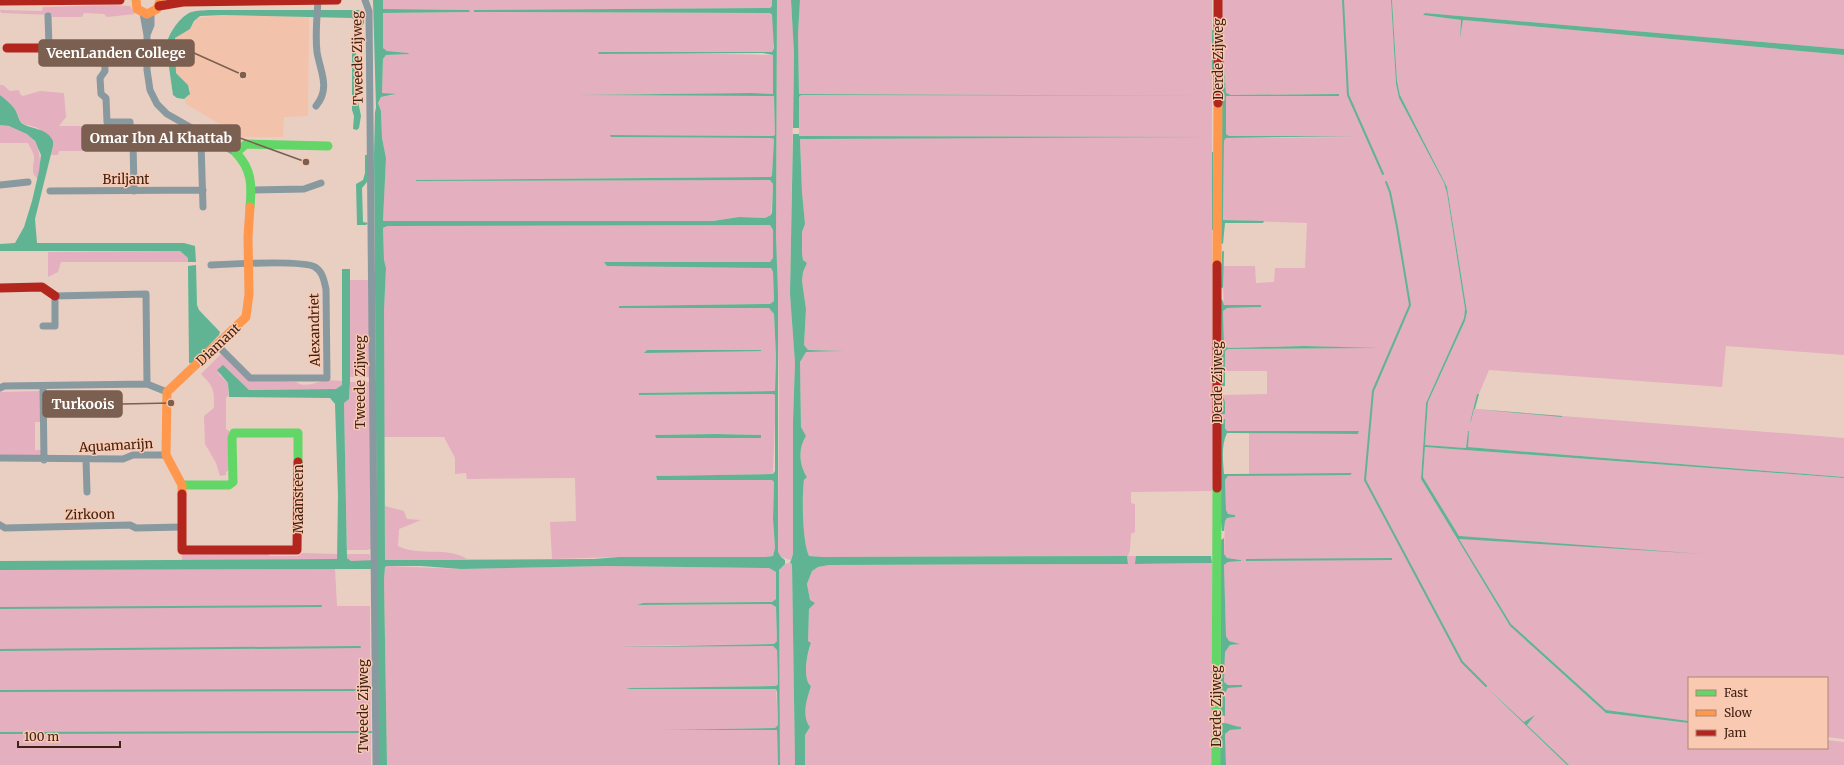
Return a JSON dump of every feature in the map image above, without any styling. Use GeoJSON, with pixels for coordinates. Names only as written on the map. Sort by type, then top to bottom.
{"type":"FeatureCollection","features":[{"type":"Feature","properties":{"kind":"street"},"geometry":{"type":"LineString","coordinates":[[0,1],[118,0],[124,4],[136,2],[147,13],[159,3],[180,1],[318,5],[337,0]]}},
{"type":"Feature","properties":{"kind":"street","name":"Tweede Zijweg"},"geometry":{"type":"LineString","coordinates":[[365,0],[369,11],[376,765]]}},
{"type":"Feature","properties":{"kind":"street","name":"Derde Zijweg"},"geometry":{"type":"LineString","coordinates":[[1216,765],[1218,0]]}},
{"type":"Feature","properties":{"kind":"street"},"geometry":{"type":"LineString","coordinates":[[316,106],[324,94],[325,84],[317,52],[318,5]]}},
{"type":"Feature","properties":{"kind":"street","name":"Diamant"},"geometry":{"type":"LineString","coordinates":[[147,13],[147,70],[150,90],[157,104],[167,114],[236,153],[248,166],[251,190],[248,224],[249,303],[246,317],[168,392]]}},
{"type":"Feature","properties":{"kind":"street"},"geometry":{"type":"LineString","coordinates":[[48,16],[49,47]]}},
{"type":"Feature","properties":{"kind":"street"},"geometry":{"type":"LineString","coordinates":[[7,48],[147,48]]}},
{"type":"Feature","properties":{"kind":"street"},"geometry":{"type":"LineString","coordinates":[[104,49],[105,71],[100,78],[101,94],[106,98],[107,122],[130,122],[130,136],[133,141],[134,190]]}},
{"type":"Feature","properties":{"kind":"street"},"geometry":{"type":"LineString","coordinates":[[203,207],[201,143],[205,135]]}},
{"type":"Feature","properties":{"kind":"street"},"geometry":{"type":"LineString","coordinates":[[236,153],[246,144],[328,146]]}},
{"type":"Feature","properties":{"kind":"street"},"geometry":{"type":"LineString","coordinates":[[0,185],[28,182]]}},
{"type":"Feature","properties":{"kind":"street"},"geometry":{"type":"LineString","coordinates":[[251,190],[304,189],[321,183]]}},
{"type":"Feature","properties":{"kind":"street","name":"Briljant"},"geometry":{"type":"LineString","coordinates":[[50,191],[203,190]]}},
{"type":"Feature","properties":{"kind":"street","name":"Alexandriet"},"geometry":{"type":"LineString","coordinates":[[211,265],[293,264],[315,267],[322,274],[326,289],[327,378],[250,378],[217,345]]}},
{"type":"Feature","properties":{"kind":"street"},"geometry":{"type":"LineString","coordinates":[[0,288],[42,287],[55,296],[146,294],[147,384]]}},
{"type":"Feature","properties":{"kind":"street"},"geometry":{"type":"LineString","coordinates":[[43,326],[55,326],[55,296]]}},
{"type":"Feature","properties":{"kind":"street"},"geometry":{"type":"LineString","coordinates":[[0,388],[4,386],[147,384],[168,392],[166,455],[182,485]]}},
{"type":"Feature","properties":{"kind":"street"},"geometry":{"type":"LineString","coordinates":[[43,386],[44,460]]}},
{"type":"Feature","properties":{"kind":"street","name":"Maansteen"},"geometry":{"type":"LineString","coordinates":[[234,433],[298,433],[297,550],[182,550],[182,527],[182,485],[229,485],[232,482],[232,438],[234,433]]}},
{"type":"Feature","properties":{"kind":"street","name":"Aquamarijn"},"geometry":{"type":"LineString","coordinates":[[0,458],[44,460],[123,459],[133,455],[166,455]]}},
{"type":"Feature","properties":{"kind":"street","name":"Zirkoon"},"geometry":{"type":"LineString","coordinates":[[86,459],[86,492]]}},
{"type":"Feature","properties":{"kind":"street","name":"Zirkoon"},"geometry":{"type":"LineString","coordinates":[[0,525],[5,528],[130,525],[136,528],[182,527]]}},
{"type":"Feature","properties":{"kind":"shaded area"},"geometry":{"type":"Polygon","coordinates":[[[373,0],[383,0],[383,9],[469,10],[470,12],[383,13],[383,48],[387,51],[409,54],[386,55],[383,59],[382,93],[396,94],[381,97],[378,103],[381,111],[382,138],[386,158],[383,221],[713,221],[739,217],[765,218],[771,215],[772,212],[773,184],[770,180],[416,180],[771,177],[774,139],[771,138],[611,137],[610,135],[773,136],[775,135],[774,96],[577,95],[773,94],[773,55],[763,53],[598,54],[599,52],[772,52],[774,48],[772,15],[770,13],[474,12],[474,10],[770,8],[772,6],[772,0],[777,0],[776,236],[778,295],[778,552],[785,560],[785,564],[779,570],[780,765],[778,765],[777,730],[663,730],[775,728],[778,725],[776,689],[626,689],[776,686],[778,684],[777,650],[773,646],[616,647],[774,644],[777,641],[776,607],[771,604],[637,605],[643,603],[772,602],[776,599],[776,572],[769,568],[607,566],[461,569],[421,566],[385,567],[387,765],[379,765],[377,569],[0,570],[0,561],[337,559],[338,496],[335,404],[330,398],[229,397],[228,383],[217,370],[223,365],[249,390],[336,389],[342,385],[342,269],[350,269],[350,382],[349,399],[344,403],[347,558],[351,561],[377,560],[374,154],[376,108],[373,0]],[[770,225],[387,226],[383,228],[384,260],[386,268],[384,311],[385,560],[773,556],[775,548],[773,519],[774,482],[772,480],[657,480],[656,476],[773,474],[775,471],[775,395],[639,395],[639,393],[775,391],[776,357],[774,314],[769,308],[619,308],[619,306],[770,304],[774,301],[773,272],[771,268],[607,266],[604,262],[770,262],[773,258],[773,230],[770,225]]]}},
{"type":"Feature","properties":{"kind":"shaded area"},"geometry":{"type":"Polygon","coordinates":[[[383,0],[772,0],[772,6],[770,8],[475,10],[474,12],[770,13],[775,32],[772,52],[599,52],[774,55],[773,94],[578,95],[774,96],[775,135],[773,136],[611,135],[611,137],[771,138],[774,139],[771,177],[416,180],[771,180],[773,184],[771,215],[765,218],[739,217],[713,221],[383,221],[386,158],[382,138],[381,111],[378,103],[381,97],[394,95],[382,93],[383,59],[386,55],[408,53],[387,51],[383,48],[383,13],[470,12],[469,10],[383,9],[383,0]]]}},
{"type":"Feature","properties":{"kind":"shaded area"},"geometry":{"type":"Polygon","coordinates":[[[777,0],[791,0],[794,53],[790,294],[795,363],[793,421],[793,555],[790,560],[781,557],[778,552],[779,391],[776,236],[777,0]]]}},
{"type":"Feature","properties":{"kind":"shaded area"},"geometry":{"type":"Polygon","coordinates":[[[791,0],[800,0],[798,34],[799,94],[1204,96],[801,95],[799,97],[799,128],[793,128],[794,53],[791,0]]]}},
{"type":"Feature","properties":{"kind":"shaded area"},"geometry":{"type":"Polygon","coordinates":[[[800,0],[1212,0],[1212,351],[1215,433],[1212,491],[1131,492],[1131,503],[1135,504],[1135,532],[1131,534],[1128,556],[1136,556],[1136,564],[1212,563],[1212,765],[805,765],[805,735],[810,727],[807,723],[805,712],[807,696],[811,686],[808,682],[806,672],[811,644],[808,641],[809,609],[814,603],[810,600],[807,584],[812,571],[818,567],[829,565],[1128,564],[1127,556],[809,556],[805,541],[803,519],[804,480],[807,477],[802,467],[800,456],[803,441],[806,436],[801,427],[800,362],[805,352],[844,351],[808,350],[804,345],[806,309],[802,281],[803,272],[807,263],[803,260],[802,253],[802,232],[805,224],[800,138],[1205,137],[799,136],[799,97],[801,95],[1204,96],[799,94],[798,34],[800,0]]]}},
{"type":"Feature","properties":{"kind":"shaded area"},"geometry":{"type":"Polygon","coordinates":[[[1221,0],[1391,0],[1396,84],[1399,98],[1444,183],[1447,193],[1465,309],[1464,318],[1426,403],[1421,479],[1510,626],[1606,713],[1688,723],[1688,749],[1828,749],[1828,740],[1844,742],[1844,765],[1569,765],[1527,725],[1535,715],[1525,723],[1485,686],[1567,765],[1226,765],[1225,734],[1230,730],[1241,729],[1241,727],[1230,726],[1224,723],[1225,693],[1228,688],[1242,687],[1242,685],[1228,685],[1224,682],[1225,652],[1230,645],[1239,644],[1229,641],[1226,636],[1224,565],[1228,562],[1241,561],[1227,558],[1224,554],[1225,521],[1227,518],[1235,517],[1235,515],[1228,514],[1226,510],[1225,480],[1228,476],[1351,474],[1249,474],[1249,433],[1358,434],[1359,432],[1227,431],[1221,419],[1219,392],[1225,414],[1225,402],[1223,395],[1267,394],[1267,371],[1225,371],[1225,351],[1228,349],[1360,348],[1304,346],[1228,348],[1224,344],[1223,311],[1226,308],[1261,307],[1261,305],[1224,305],[1222,266],[1255,266],[1256,283],[1274,282],[1275,268],[1305,268],[1307,223],[1223,220],[1224,141],[1226,138],[1357,137],[1229,136],[1226,134],[1226,96],[1339,94],[1231,95],[1226,93],[1224,69],[1222,68],[1221,0]]]}},
{"type":"Feature","properties":{"kind":"shaded area"},"geometry":{"type":"Polygon","coordinates":[[[1391,0],[1397,81],[1400,95],[1447,187],[1467,312],[1465,321],[1428,402],[1425,445],[1466,448],[1469,431],[1468,447],[1844,477],[1425,447],[1423,477],[1459,536],[1703,554],[1459,539],[1511,624],[1606,710],[1688,721],[1688,723],[1606,713],[1510,626],[1421,479],[1426,403],[1464,318],[1465,309],[1447,193],[1444,183],[1399,98],[1396,84],[1391,0]]]}},
{"type":"Feature","properties":{"kind":"shaded area"},"geometry":{"type":"Polygon","coordinates":[[[1392,0],[1844,0],[1844,49],[1425,13],[1423,15],[1461,20],[1460,37],[1463,20],[1844,55],[1844,355],[1726,346],[1722,387],[1489,370],[1479,394],[1477,394],[1473,409],[1844,438],[1844,477],[1468,447],[1468,431],[1466,448],[1425,445],[1428,402],[1465,321],[1467,312],[1447,187],[1400,95],[1397,81],[1392,0]]]}},
{"type":"Feature","properties":{"kind":"shaded area"},"geometry":{"type":"Polygon","coordinates":[[[130,6],[135,14],[107,17],[104,14],[84,13],[82,17],[52,17],[52,15],[1,13],[0,10],[42,11],[43,7],[130,6]]]}},
{"type":"Feature","properties":{"kind":"shaded area"},"geometry":{"type":"Polygon","coordinates":[[[208,10],[359,10],[363,14],[364,23],[359,30],[356,50],[358,101],[361,116],[359,128],[357,130],[353,129],[354,116],[352,110],[352,45],[356,21],[352,18],[223,15],[200,16],[194,21],[190,29],[175,38],[176,73],[188,85],[190,94],[184,99],[177,98],[173,95],[166,46],[174,28],[181,19],[189,13],[208,10]]]}},
{"type":"Feature","properties":{"kind":"shaded area"},"geometry":{"type":"Polygon","coordinates":[[[1425,13],[1844,49],[1844,55],[1463,20],[1460,38],[1461,20],[1423,15],[1425,13]]]}},
{"type":"Feature","properties":{"kind":"shaded area"},"geometry":{"type":"Polygon","coordinates":[[[223,15],[309,17],[308,116],[284,117],[283,137],[242,137],[186,104],[184,99],[188,97],[190,90],[188,85],[176,73],[175,38],[190,29],[197,18],[223,15]]]}},
{"type":"Feature","properties":{"kind":"shaded area"},"geometry":{"type":"Polygon","coordinates":[[[1213,30],[1214,71],[1212,71],[1213,30]]]}},
{"type":"Feature","properties":{"kind":"shaded area"},"geometry":{"type":"Polygon","coordinates":[[[1222,68],[1224,68],[1226,93],[1231,95],[1339,94],[1339,96],[1226,96],[1226,134],[1229,136],[1357,136],[1226,138],[1224,141],[1223,220],[1264,221],[1263,223],[1225,223],[1223,244],[1221,243],[1222,68]]]}},
{"type":"Feature","properties":{"kind":"shaded area"},"geometry":{"type":"Polygon","coordinates":[[[0,85],[3,85],[10,91],[19,90],[20,94],[23,96],[40,91],[64,93],[66,117],[59,126],[91,126],[92,151],[59,151],[58,155],[51,155],[53,146],[38,128],[24,124],[20,121],[15,109],[0,95],[0,85]]]}},
{"type":"Feature","properties":{"kind":"shaded area"},"geometry":{"type":"Polygon","coordinates":[[[0,95],[14,108],[21,123],[44,131],[53,141],[35,219],[37,243],[184,243],[195,246],[196,262],[188,262],[188,258],[180,251],[0,251],[0,244],[15,243],[24,227],[32,201],[41,155],[35,141],[27,134],[9,126],[0,125],[0,95]]]}},
{"type":"Feature","properties":{"kind":"shaded area"},"geometry":{"type":"Polygon","coordinates":[[[0,125],[21,130],[29,135],[34,141],[40,157],[38,179],[35,177],[33,171],[34,156],[28,143],[0,143],[0,125]]]}},
{"type":"Feature","properties":{"kind":"shaded area"},"geometry":{"type":"Polygon","coordinates":[[[793,134],[799,134],[799,136],[1205,137],[800,139],[805,224],[802,232],[802,253],[803,260],[807,263],[803,272],[802,281],[806,309],[804,345],[808,350],[844,351],[806,352],[800,362],[801,427],[806,436],[803,441],[800,456],[802,467],[807,477],[804,480],[803,519],[805,540],[809,556],[1127,556],[1128,564],[829,565],[818,567],[812,571],[807,584],[810,600],[815,603],[809,609],[808,641],[811,643],[808,653],[806,672],[808,683],[811,686],[805,712],[807,723],[810,727],[805,735],[805,765],[795,765],[792,564],[790,563],[793,554],[793,421],[795,363],[790,294],[793,134]]]}},
{"type":"Feature","properties":{"kind":"shaded area"},"geometry":{"type":"Polygon","coordinates":[[[1213,152],[1213,230],[1212,230],[1213,152]]]}},
{"type":"Feature","properties":{"kind":"shaded area"},"geometry":{"type":"Polygon","coordinates":[[[365,155],[367,155],[367,182],[362,188],[363,222],[368,223],[366,225],[357,225],[356,184],[363,180],[365,173],[365,155]]]}},
{"type":"Feature","properties":{"kind":"shaded area"},"geometry":{"type":"Polygon","coordinates":[[[770,225],[773,230],[773,259],[770,262],[605,263],[771,268],[773,272],[774,301],[770,304],[619,306],[619,308],[769,308],[774,314],[776,357],[775,391],[639,393],[639,395],[776,395],[773,474],[656,476],[657,480],[772,480],[774,482],[773,519],[775,548],[773,556],[552,559],[550,522],[576,521],[575,478],[467,479],[466,473],[455,474],[455,458],[444,437],[384,437],[384,311],[386,268],[384,260],[383,228],[386,226],[770,225]],[[715,434],[655,435],[656,438],[761,435],[715,434]]]}},
{"type":"Feature","properties":{"kind":"shaded area"},"geometry":{"type":"Polygon","coordinates":[[[180,251],[188,258],[188,262],[61,262],[58,272],[48,277],[48,252],[180,251]]]}},
{"type":"Feature","properties":{"kind":"shaded area"},"geometry":{"type":"Polygon","coordinates":[[[196,265],[197,305],[199,310],[220,332],[219,335],[192,363],[189,363],[188,266],[196,265]]]}},
{"type":"Feature","properties":{"kind":"shaded area"},"geometry":{"type":"Polygon","coordinates":[[[350,280],[369,280],[369,377],[350,377],[350,280]]]}},
{"type":"Feature","properties":{"kind":"shaded area"},"geometry":{"type":"Polygon","coordinates":[[[1221,299],[1224,305],[1261,305],[1261,307],[1227,308],[1223,311],[1224,344],[1228,348],[1304,346],[1378,348],[1228,349],[1225,351],[1225,386],[1220,386],[1222,358],[1221,299]]]}},
{"type":"Feature","properties":{"kind":"shaded area"},"geometry":{"type":"Polygon","coordinates":[[[647,350],[761,350],[761,351],[644,353],[647,350]]]}},
{"type":"Feature","properties":{"kind":"shaded area"},"geometry":{"type":"Polygon","coordinates":[[[221,354],[224,354],[252,380],[296,382],[306,385],[324,380],[332,380],[342,381],[342,385],[336,389],[249,390],[217,372],[228,383],[228,396],[226,398],[226,429],[229,431],[230,469],[226,472],[226,475],[220,476],[216,463],[205,444],[204,416],[214,408],[214,396],[211,385],[201,374],[221,354]]]}},
{"type":"Feature","properties":{"kind":"shaded area"},"geometry":{"type":"Polygon","coordinates":[[[350,382],[370,382],[371,548],[368,550],[347,550],[344,403],[349,399],[350,382]]]}},
{"type":"Feature","properties":{"kind":"shaded area"},"geometry":{"type":"Polygon","coordinates":[[[42,391],[43,422],[35,422],[35,450],[41,450],[41,457],[0,455],[0,392],[42,391]]]}},
{"type":"Feature","properties":{"kind":"shaded area"},"geometry":{"type":"Polygon","coordinates":[[[1477,394],[1479,394],[1475,409],[1562,417],[1474,409],[1470,422],[1477,394]]]}},
{"type":"Feature","properties":{"kind":"shaded area"},"geometry":{"type":"Polygon","coordinates":[[[1223,395],[1225,402],[1225,414],[1221,414],[1220,396],[1223,395]]]}},
{"type":"Feature","properties":{"kind":"shaded area"},"geometry":{"type":"Polygon","coordinates":[[[1221,419],[1225,419],[1225,428],[1227,431],[1359,431],[1358,434],[1227,433],[1223,448],[1224,474],[1352,473],[1350,475],[1228,476],[1225,480],[1226,510],[1228,514],[1235,515],[1235,517],[1227,518],[1225,521],[1224,531],[1222,531],[1221,419]]]}},
{"type":"Feature","properties":{"kind":"shaded area"},"geometry":{"type":"Polygon","coordinates":[[[655,435],[761,435],[761,438],[656,438],[655,435]]]}},
{"type":"Feature","properties":{"kind":"shaded area"},"geometry":{"type":"Polygon","coordinates":[[[1425,447],[1844,478],[1844,739],[1828,737],[1828,677],[1688,677],[1688,721],[1606,710],[1511,624],[1458,538],[1703,554],[1459,537],[1423,477],[1425,447]]]}},
{"type":"Feature","properties":{"kind":"shaded area"},"geometry":{"type":"Polygon","coordinates":[[[385,506],[404,511],[407,519],[421,520],[399,529],[398,546],[415,551],[451,553],[467,559],[385,560],[385,506]]]}},
{"type":"Feature","properties":{"kind":"shaded area"},"geometry":{"type":"Polygon","coordinates":[[[1224,538],[1224,554],[1227,558],[1241,561],[1228,562],[1224,565],[1226,636],[1229,641],[1240,644],[1230,645],[1225,652],[1224,682],[1228,685],[1242,685],[1242,687],[1228,688],[1225,693],[1225,716],[1220,715],[1221,540],[1224,538]]]}},
{"type":"Feature","properties":{"kind":"shaded area"},"geometry":{"type":"Polygon","coordinates":[[[182,553],[267,553],[270,556],[298,556],[302,553],[338,554],[338,559],[182,561],[182,553]]]}},
{"type":"Feature","properties":{"kind":"shaded area"},"geometry":{"type":"Polygon","coordinates":[[[347,554],[368,554],[370,555],[370,561],[351,561],[347,558],[347,554]]]}},
{"type":"Feature","properties":{"kind":"shaded area"},"geometry":{"type":"Polygon","coordinates":[[[1136,556],[1211,556],[1212,563],[1135,564],[1136,556]]]}},
{"type":"Feature","properties":{"kind":"shaded area"},"geometry":{"type":"Polygon","coordinates":[[[1392,558],[1392,560],[1246,561],[1246,559],[1392,558]]]}},
{"type":"Feature","properties":{"kind":"shaded area"},"geometry":{"type":"Polygon","coordinates":[[[785,564],[792,564],[795,765],[780,765],[779,570],[785,564]]]}},
{"type":"Feature","properties":{"kind":"shaded area"},"geometry":{"type":"Polygon","coordinates":[[[607,566],[769,568],[776,572],[776,599],[772,602],[643,603],[639,605],[771,604],[776,607],[777,641],[774,644],[619,646],[773,646],[777,650],[778,684],[776,686],[627,689],[776,689],[778,725],[775,728],[665,730],[777,730],[778,765],[387,765],[384,580],[385,567],[461,569],[607,566]]]}},
{"type":"Feature","properties":{"kind":"shaded area"},"geometry":{"type":"Polygon","coordinates":[[[335,569],[337,606],[370,606],[371,765],[0,765],[0,570],[335,569]]]}},
{"type":"Feature","properties":{"kind":"shaded area"},"geometry":{"type":"Polygon","coordinates":[[[1484,685],[1524,722],[1535,715],[1527,725],[1569,765],[1567,765],[1484,685]]]}},
{"type":"Feature","properties":{"kind":"shaded area"},"geometry":{"type":"Polygon","coordinates":[[[1219,723],[1241,727],[1241,729],[1230,730],[1225,734],[1226,765],[1220,765],[1219,723]]]}},
{"type":"Feature","properties":{"kind":"waterway"},"geometry":{"type":"LineString","coordinates":[[1343,0],[1348,95],[1383,174]]}},
{"type":"Feature","properties":{"kind":"waterway"},"geometry":{"type":"LineString","coordinates":[[1222,29],[1223,69]]}},
{"type":"Feature","properties":{"kind":"waterway"},"geometry":{"type":"LineString","coordinates":[[1386,182],[1390,192],[1397,227],[1410,305],[1373,391],[1365,480],[1462,662],[1486,686]]}},
{"type":"Feature","properties":{"kind":"waterway"},"geometry":{"type":"LineString","coordinates":[[1222,287],[1223,252]]}},
{"type":"Feature","properties":{"kind":"waterway"},"geometry":{"type":"LineString","coordinates":[[0,608],[321,606]]}},
{"type":"Feature","properties":{"kind":"waterway"},"geometry":{"type":"LineString","coordinates":[[0,650],[360,647]]}},
{"type":"Feature","properties":{"kind":"waterway"},"geometry":{"type":"LineString","coordinates":[[0,691],[359,690]]}},
{"type":"Feature","properties":{"kind":"waterway"},"geometry":{"type":"LineString","coordinates":[[0,733],[371,732]]}},
{"type":"Feature","properties":{"kind":"traffic: fast"},"geometry":{"type":"LineString","coordinates":[[250,207],[250,178],[245,165],[236,153],[246,144],[328,146]]}},
{"type":"Feature","properties":{"kind":"traffic: fast"},"geometry":{"type":"LineString","coordinates":[[182,485],[229,485],[233,482],[232,438],[234,433],[298,433],[298,462]]}},
{"type":"Feature","properties":{"kind":"traffic: fast"},"geometry":{"type":"LineString","coordinates":[[1216,765],[1217,488]]}},
{"type":"Feature","properties":{"kind":"traffic: slow"},"geometry":{"type":"LineString","coordinates":[[136,0],[137,9],[147,14],[157,9],[160,1]]}},
{"type":"Feature","properties":{"kind":"traffic: slow"},"geometry":{"type":"LineString","coordinates":[[1217,265],[1218,103]]}},
{"type":"Feature","properties":{"kind":"traffic: slow"},"geometry":{"type":"LineString","coordinates":[[182,494],[182,485],[166,455],[167,392],[246,317],[249,294],[248,237],[250,207]]}},
{"type":"Feature","properties":{"kind":"traffic: jam"},"geometry":{"type":"LineString","coordinates":[[0,1],[120,0]]}},
{"type":"Feature","properties":{"kind":"traffic: jam"},"geometry":{"type":"LineString","coordinates":[[159,6],[183,2],[337,0]]}},
{"type":"Feature","properties":{"kind":"traffic: jam"},"geometry":{"type":"LineString","coordinates":[[1218,0],[1218,103]]}},
{"type":"Feature","properties":{"kind":"traffic: jam"},"geometry":{"type":"LineString","coordinates":[[7,48],[147,48]]}},
{"type":"Feature","properties":{"kind":"traffic: jam"},"geometry":{"type":"LineString","coordinates":[[1217,265],[1217,488]]}},
{"type":"Feature","properties":{"kind":"traffic: jam"},"geometry":{"type":"LineString","coordinates":[[0,288],[42,287],[55,296]]}},
{"type":"Feature","properties":{"kind":"traffic: jam"},"geometry":{"type":"LineString","coordinates":[[182,494],[182,550],[297,550],[298,462]]}},
{"type":"Feature","properties":{"kind":"place","name":"VeenLanden College"},"geometry":{"type":"Point","coordinates":[243,75]}},
{"type":"Feature","properties":{"kind":"place","name":"Omar Ibn Al Khattab"},"geometry":{"type":"Point","coordinates":[306,162]}},
{"type":"Feature","properties":{"kind":"place","name":"Turkoois"},"geometry":{"type":"Point","coordinates":[171,403]}}]}
